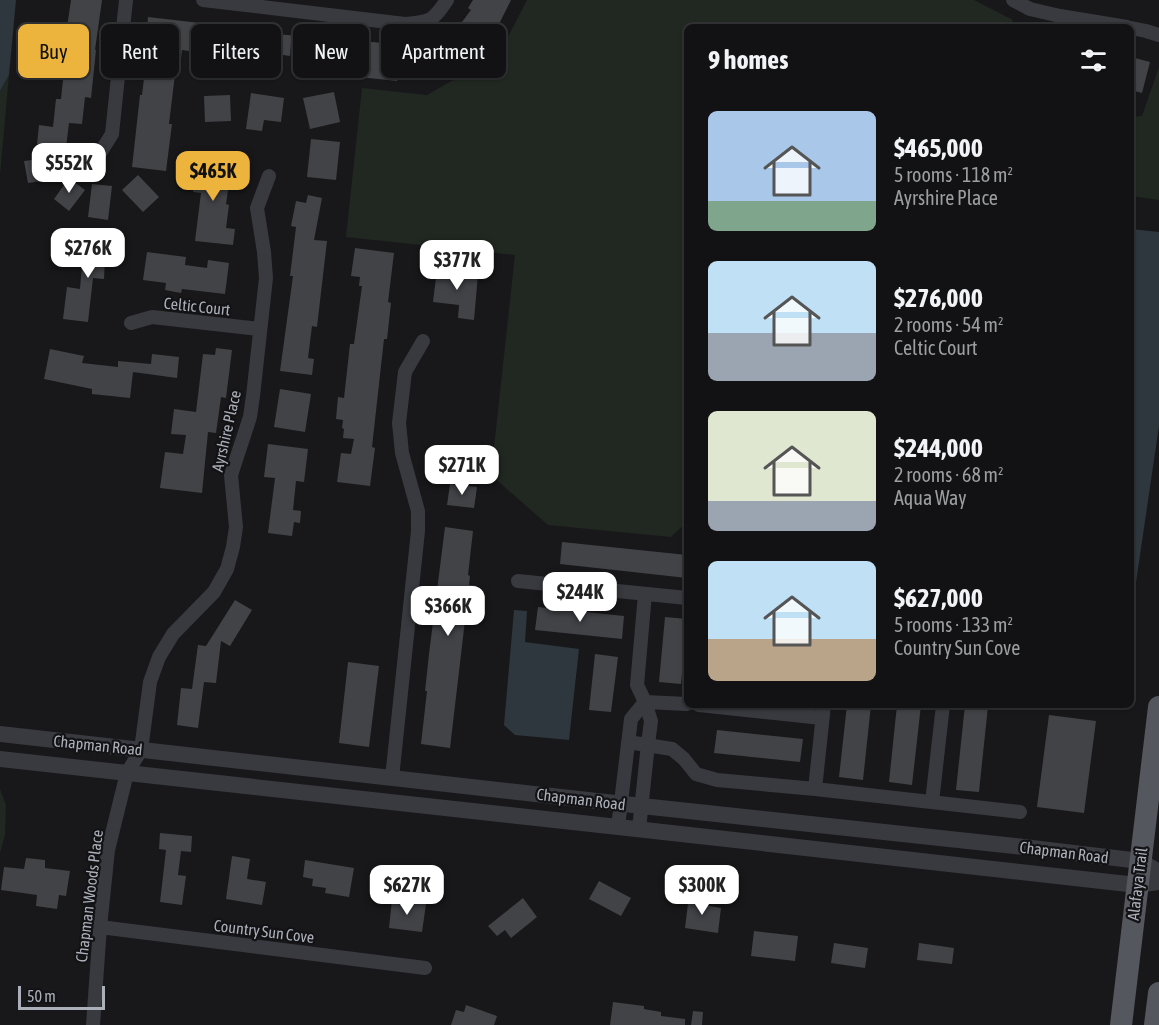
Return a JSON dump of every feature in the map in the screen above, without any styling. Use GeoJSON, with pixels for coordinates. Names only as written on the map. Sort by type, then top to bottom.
{"type":"FeatureCollection","features":[{"type":"Feature","properties":{"kind":"main road","name":"Alafaya Trail"},"geometry":{"type":"LineString","coordinates":[[1121,1025],[1137,885],[1149,867],[1159,707]]}},
{"type":"Feature","properties":{"kind":"main road"},"geometry":{"type":"LineString","coordinates":[[1155,1025],[1159,993]]}},
{"type":"Feature","properties":{"kind":"street"},"geometry":{"type":"LineString","coordinates":[[100,153],[112,134],[126,0]]}},
{"type":"Feature","properties":{"kind":"street"},"geometry":{"type":"LineString","coordinates":[[203,0],[264,4],[405,24],[428,22],[447,0]]}},
{"type":"Feature","properties":{"kind":"street"},"geometry":{"type":"LineString","coordinates":[[1013,0],[1030,9],[1112,24]]}},
{"type":"Feature","properties":{"kind":"street"},"geometry":{"type":"LineString","coordinates":[[1134,28],[1159,35]]}},
{"type":"Feature","properties":{"kind":"street","name":"Ayrshire Place"},"geometry":{"type":"LineString","coordinates":[[127,773],[141,750],[150,682],[159,657],[173,634],[214,592],[227,569],[236,527],[231,476],[250,417],[266,278],[257,208],[268,176]]}},
{"type":"Feature","properties":{"kind":"street","name":"Celtic Court"},"geometry":{"type":"LineString","coordinates":[[131,323],[152,317],[259,329]]}},
{"type":"Feature","properties":{"kind":"street"},"geometry":{"type":"LineString","coordinates":[[392,778],[418,531],[418,511],[402,453],[399,423],[405,372],[423,341]]}},
{"type":"Feature","properties":{"kind":"street"},"geometry":{"type":"LineString","coordinates":[[518,581],[684,598]]}},
{"type":"Feature","properties":{"kind":"street"},"geometry":{"type":"LineString","coordinates":[[639,829],[651,721],[637,685],[645,594]]}},
{"type":"Feature","properties":{"kind":"street"},"geometry":{"type":"LineString","coordinates":[[645,702],[684,704]]}},
{"type":"Feature","properties":{"kind":"street"},"geometry":{"type":"LineString","coordinates":[[618,827],[631,718],[645,702]]}},
{"type":"Feature","properties":{"kind":"street"},"geometry":{"type":"LineString","coordinates":[[752,708],[823,712],[815,789]]}},
{"type":"Feature","properties":{"kind":"street"},"geometry":{"type":"LineString","coordinates":[[932,802],[943,708]]}},
{"type":"Feature","properties":{"kind":"street","name":"Chapman Road"},"geometry":{"type":"LineString","coordinates":[[0,734],[1012,846],[1149,867]]}},
{"type":"Feature","properties":{"kind":"street"},"geometry":{"type":"LineString","coordinates":[[628,742],[672,748],[696,774],[717,780],[1020,812]]}},
{"type":"Feature","properties":{"kind":"street","name":"Chapman Road"},"geometry":{"type":"LineString","coordinates":[[0,759],[1137,885],[1159,882]]}},
{"type":"Feature","properties":{"kind":"street","name":"Chapman Woods Place"},"geometry":{"type":"LineString","coordinates":[[93,1025],[108,850],[127,773]]}},
{"type":"Feature","properties":{"kind":"street","name":"Country Sun Cove"},"geometry":{"type":"LineString","coordinates":[[100,927],[425,968]]}},
{"type":"Feature","properties":{"kind":"shaded area"},"geometry":{"type":"Polygon","coordinates":[[[0,0],[16,0],[9,75],[0,91],[0,0]]]}},
{"type":"Feature","properties":{"kind":"shaded area"},"geometry":{"type":"Polygon","coordinates":[[[527,0],[974,0],[1013,20],[1011,24],[684,24],[684,525],[671,537],[548,525],[491,475],[515,255],[346,237],[362,88],[427,95],[457,78],[506,78],[506,40],[527,0]]]}},
{"type":"Feature","properties":{"kind":"shaded area"},"geometry":{"type":"Polygon","coordinates":[[[1159,67],[1159,200],[1134,196],[1134,117],[1142,116],[1159,67]]]}},
{"type":"Feature","properties":{"kind":"shaded area"},"geometry":{"type":"Polygon","coordinates":[[[9,75],[0,175],[0,91],[9,75]]]}},
{"type":"Feature","properties":{"kind":"shaded area"},"geometry":{"type":"Polygon","coordinates":[[[1134,229],[1159,232],[1159,426],[1135,589],[1134,229]]]}},
{"type":"Feature","properties":{"kind":"shaded area"},"geometry":{"type":"Polygon","coordinates":[[[514,610],[527,611],[525,642],[579,649],[569,740],[515,735],[504,725],[514,610]]]}},
{"type":"Feature","properties":{"kind":"shaded area"},"geometry":{"type":"Polygon","coordinates":[[[0,789],[6,805],[5,835],[0,853],[0,789]]]}},
{"type":"Feature","properties":{"kind":"building"},"geometry":{"type":"Polygon","coordinates":[[[71,0],[102,0],[91,98],[85,97],[82,124],[69,123],[66,148],[37,144],[39,125],[53,127],[56,99],[61,99],[63,78],[89,78],[89,24],[67,24],[71,0]]]}},
{"type":"Feature","properties":{"kind":"building"},"geometry":{"type":"Polygon","coordinates":[[[473,0],[511,0],[499,24],[460,24],[471,10],[468,8],[473,0]]]}},
{"type":"Feature","properties":{"kind":"building"},"geometry":{"type":"Polygon","coordinates":[[[148,17],[209,24],[191,24],[191,51],[182,50],[180,67],[179,24],[147,24],[148,17]]]}},
{"type":"Feature","properties":{"kind":"building"},"geometry":{"type":"Polygon","coordinates":[[[281,34],[293,35],[293,52],[291,43],[290,56],[281,55],[281,34]]]}},
{"type":"Feature","properties":{"kind":"building"},"geometry":{"type":"Polygon","coordinates":[[[369,42],[381,43],[381,78],[398,78],[397,81],[368,78],[369,42]]]}},
{"type":"Feature","properties":{"kind":"building"},"geometry":{"type":"Polygon","coordinates":[[[1134,58],[1150,62],[1142,93],[1134,91],[1134,58]]]}},
{"type":"Feature","properties":{"kind":"building"},"geometry":{"type":"Polygon","coordinates":[[[144,78],[175,78],[166,171],[132,167],[140,95],[142,95],[144,78]]]}},
{"type":"Feature","properties":{"kind":"building"},"geometry":{"type":"Polygon","coordinates":[[[334,92],[340,122],[310,129],[303,98],[334,92]]]}},
{"type":"Feature","properties":{"kind":"building"},"geometry":{"type":"Polygon","coordinates":[[[251,93],[284,98],[281,122],[264,120],[262,131],[246,129],[251,93]]]}},
{"type":"Feature","properties":{"kind":"building"},"geometry":{"type":"Polygon","coordinates":[[[230,95],[231,121],[205,122],[204,96],[230,95]]]}},
{"type":"Feature","properties":{"kind":"building"},"geometry":{"type":"Polygon","coordinates":[[[311,139],[340,142],[336,180],[307,177],[311,139]]]}},
{"type":"Feature","properties":{"kind":"building"},"geometry":{"type":"Polygon","coordinates":[[[197,156],[224,159],[222,175],[230,176],[226,204],[229,205],[226,228],[235,229],[233,245],[195,241],[201,193],[193,192],[197,156]]]}},
{"type":"Feature","properties":{"kind":"building"},"geometry":{"type":"Polygon","coordinates":[[[54,157],[57,179],[28,183],[24,161],[54,157]]]}},
{"type":"Feature","properties":{"kind":"building"},"geometry":{"type":"Polygon","coordinates":[[[138,175],[159,197],[143,212],[122,190],[138,175]]]}},
{"type":"Feature","properties":{"kind":"building"},"geometry":{"type":"Polygon","coordinates":[[[69,178],[85,190],[69,211],[54,199],[69,178]]]}},
{"type":"Feature","properties":{"kind":"building"},"geometry":{"type":"Polygon","coordinates":[[[92,184],[112,186],[108,220],[88,217],[92,184]]]}},
{"type":"Feature","properties":{"kind":"building"},"geometry":{"type":"Polygon","coordinates":[[[308,195],[322,198],[314,240],[327,241],[317,327],[312,326],[308,358],[314,359],[312,375],[280,371],[293,276],[290,276],[296,227],[291,226],[296,201],[306,203],[308,195]]]}},
{"type":"Feature","properties":{"kind":"building"},"geometry":{"type":"Polygon","coordinates":[[[84,241],[118,244],[116,260],[105,259],[104,279],[93,278],[88,322],[63,319],[67,287],[80,289],[84,241]]]}},
{"type":"Feature","properties":{"kind":"building"},"geometry":{"type":"Polygon","coordinates":[[[355,248],[394,253],[388,302],[391,303],[387,339],[384,339],[370,486],[337,482],[341,453],[351,454],[354,439],[343,438],[343,420],[336,419],[338,397],[344,398],[350,344],[354,344],[362,286],[359,286],[360,277],[351,276],[355,248]]]}},
{"type":"Feature","properties":{"kind":"building"},"geometry":{"type":"Polygon","coordinates":[[[147,252],[186,257],[185,265],[207,268],[208,260],[229,263],[225,294],[182,289],[181,293],[165,290],[166,283],[143,280],[147,252]]]}},
{"type":"Feature","properties":{"kind":"building"},"geometry":{"type":"Polygon","coordinates":[[[437,269],[478,274],[474,320],[458,318],[459,305],[433,302],[437,269]]]}},
{"type":"Feature","properties":{"kind":"building"},"geometry":{"type":"Polygon","coordinates":[[[216,348],[232,350],[226,398],[221,397],[216,433],[208,432],[202,493],[160,488],[165,452],[183,454],[186,435],[171,434],[174,409],[196,412],[203,354],[215,355],[216,348]]]}},
{"type":"Feature","properties":{"kind":"building"},"geometry":{"type":"Polygon","coordinates":[[[50,349],[84,356],[82,363],[118,367],[118,361],[151,364],[152,354],[179,357],[177,378],[133,372],[130,398],[92,394],[92,389],[44,379],[50,349]]]}},
{"type":"Feature","properties":{"kind":"building"},"geometry":{"type":"Polygon","coordinates":[[[280,389],[311,394],[305,432],[274,427],[280,389]]]}},
{"type":"Feature","properties":{"kind":"building"},"geometry":{"type":"Polygon","coordinates":[[[268,444],[308,449],[304,482],[296,481],[293,510],[301,511],[300,523],[294,522],[292,536],[268,533],[275,478],[264,477],[268,444]]]}},
{"type":"Feature","properties":{"kind":"building"},"geometry":{"type":"Polygon","coordinates":[[[450,484],[477,487],[474,508],[447,505],[450,484]]]}},
{"type":"Feature","properties":{"kind":"building"},"geometry":{"type":"Polygon","coordinates":[[[445,527],[473,531],[468,575],[470,576],[469,585],[477,586],[474,605],[468,604],[466,612],[450,748],[421,744],[429,654],[445,527]]]}},
{"type":"Feature","properties":{"kind":"building"},"geometry":{"type":"Polygon","coordinates":[[[562,542],[684,555],[684,578],[560,564],[562,542]]]}},
{"type":"Feature","properties":{"kind":"building"},"geometry":{"type":"Polygon","coordinates":[[[235,600],[252,610],[230,646],[221,641],[216,683],[204,682],[198,728],[177,725],[181,688],[192,689],[198,645],[206,646],[235,600]]]}},
{"type":"Feature","properties":{"kind":"building"},"geometry":{"type":"Polygon","coordinates":[[[538,607],[624,616],[622,639],[535,630],[538,607]]]}},
{"type":"Feature","properties":{"kind":"building"},"geometry":{"type":"Polygon","coordinates":[[[665,617],[684,619],[681,684],[659,682],[665,617]]]}},
{"type":"Feature","properties":{"kind":"building"},"geometry":{"type":"Polygon","coordinates":[[[595,654],[618,657],[611,712],[589,710],[595,654]]]}},
{"type":"Feature","properties":{"kind":"building"},"geometry":{"type":"Polygon","coordinates":[[[348,662],[379,666],[369,747],[339,743],[348,662]]]}},
{"type":"Feature","properties":{"kind":"building"},"geometry":{"type":"Polygon","coordinates":[[[847,708],[871,708],[863,780],[839,777],[847,708]]]}},
{"type":"Feature","properties":{"kind":"building"},"geometry":{"type":"Polygon","coordinates":[[[897,708],[921,708],[912,785],[889,782],[897,708]]]}},
{"type":"Feature","properties":{"kind":"building"},"geometry":{"type":"Polygon","coordinates":[[[965,708],[988,708],[979,792],[956,790],[965,708]]]}},
{"type":"Feature","properties":{"kind":"building"},"geometry":{"type":"Polygon","coordinates":[[[1049,715],[1096,721],[1084,813],[1037,807],[1049,715]]]}},
{"type":"Feature","properties":{"kind":"building"},"geometry":{"type":"Polygon","coordinates":[[[717,730],[803,739],[800,762],[714,753],[717,730]]]}},
{"type":"Feature","properties":{"kind":"building"},"geometry":{"type":"Polygon","coordinates":[[[160,833],[192,836],[191,852],[181,851],[178,875],[186,876],[182,905],[160,902],[166,850],[159,849],[160,833]]]}},
{"type":"Feature","properties":{"kind":"building"},"geometry":{"type":"Polygon","coordinates":[[[232,856],[250,859],[247,879],[266,882],[262,905],[226,899],[232,856]]]}},
{"type":"Feature","properties":{"kind":"building"},"geometry":{"type":"Polygon","coordinates":[[[26,858],[45,860],[45,868],[70,871],[66,896],[59,895],[57,909],[36,906],[37,895],[1,890],[4,867],[24,869],[26,858]]]}},
{"type":"Feature","properties":{"kind":"building"},"geometry":{"type":"Polygon","coordinates":[[[305,860],[354,868],[349,897],[325,893],[326,888],[312,886],[313,879],[303,877],[305,860]]]}},
{"type":"Feature","properties":{"kind":"building"},"geometry":{"type":"Polygon","coordinates":[[[599,881],[631,898],[621,916],[589,899],[599,881]]]}},
{"type":"Feature","properties":{"kind":"building"},"geometry":{"type":"Polygon","coordinates":[[[689,895],[704,897],[703,905],[721,908],[718,933],[685,928],[689,895]]]}},
{"type":"Feature","properties":{"kind":"building"},"geometry":{"type":"Polygon","coordinates":[[[523,898],[537,917],[511,938],[505,930],[497,936],[488,926],[523,898]]]}},
{"type":"Feature","properties":{"kind":"building"},"geometry":{"type":"Polygon","coordinates":[[[392,900],[426,904],[422,932],[389,928],[392,900]]]}},
{"type":"Feature","properties":{"kind":"building"},"geometry":{"type":"Polygon","coordinates":[[[754,931],[798,936],[795,961],[751,956],[754,931]]]}},
{"type":"Feature","properties":{"kind":"building"},"geometry":{"type":"Polygon","coordinates":[[[834,943],[868,948],[865,968],[831,963],[834,943]]]}},
{"type":"Feature","properties":{"kind":"building"},"geometry":{"type":"Polygon","coordinates":[[[919,943],[954,948],[952,964],[917,960],[919,943]]]}},
{"type":"Feature","properties":{"kind":"building"},"geometry":{"type":"Polygon","coordinates":[[[613,1002],[644,1006],[644,1009],[661,1012],[661,1016],[685,1019],[685,1025],[610,1025],[613,1002]]]}},
{"type":"Feature","properties":{"kind":"building"},"geometry":{"type":"Polygon","coordinates":[[[466,1005],[497,1016],[494,1025],[451,1025],[456,1010],[464,1012],[466,1005]]]}},
{"type":"Feature","properties":{"kind":"building"},"geometry":{"type":"Polygon","coordinates":[[[693,1011],[703,1012],[702,1025],[691,1025],[693,1011]]]}}]}
